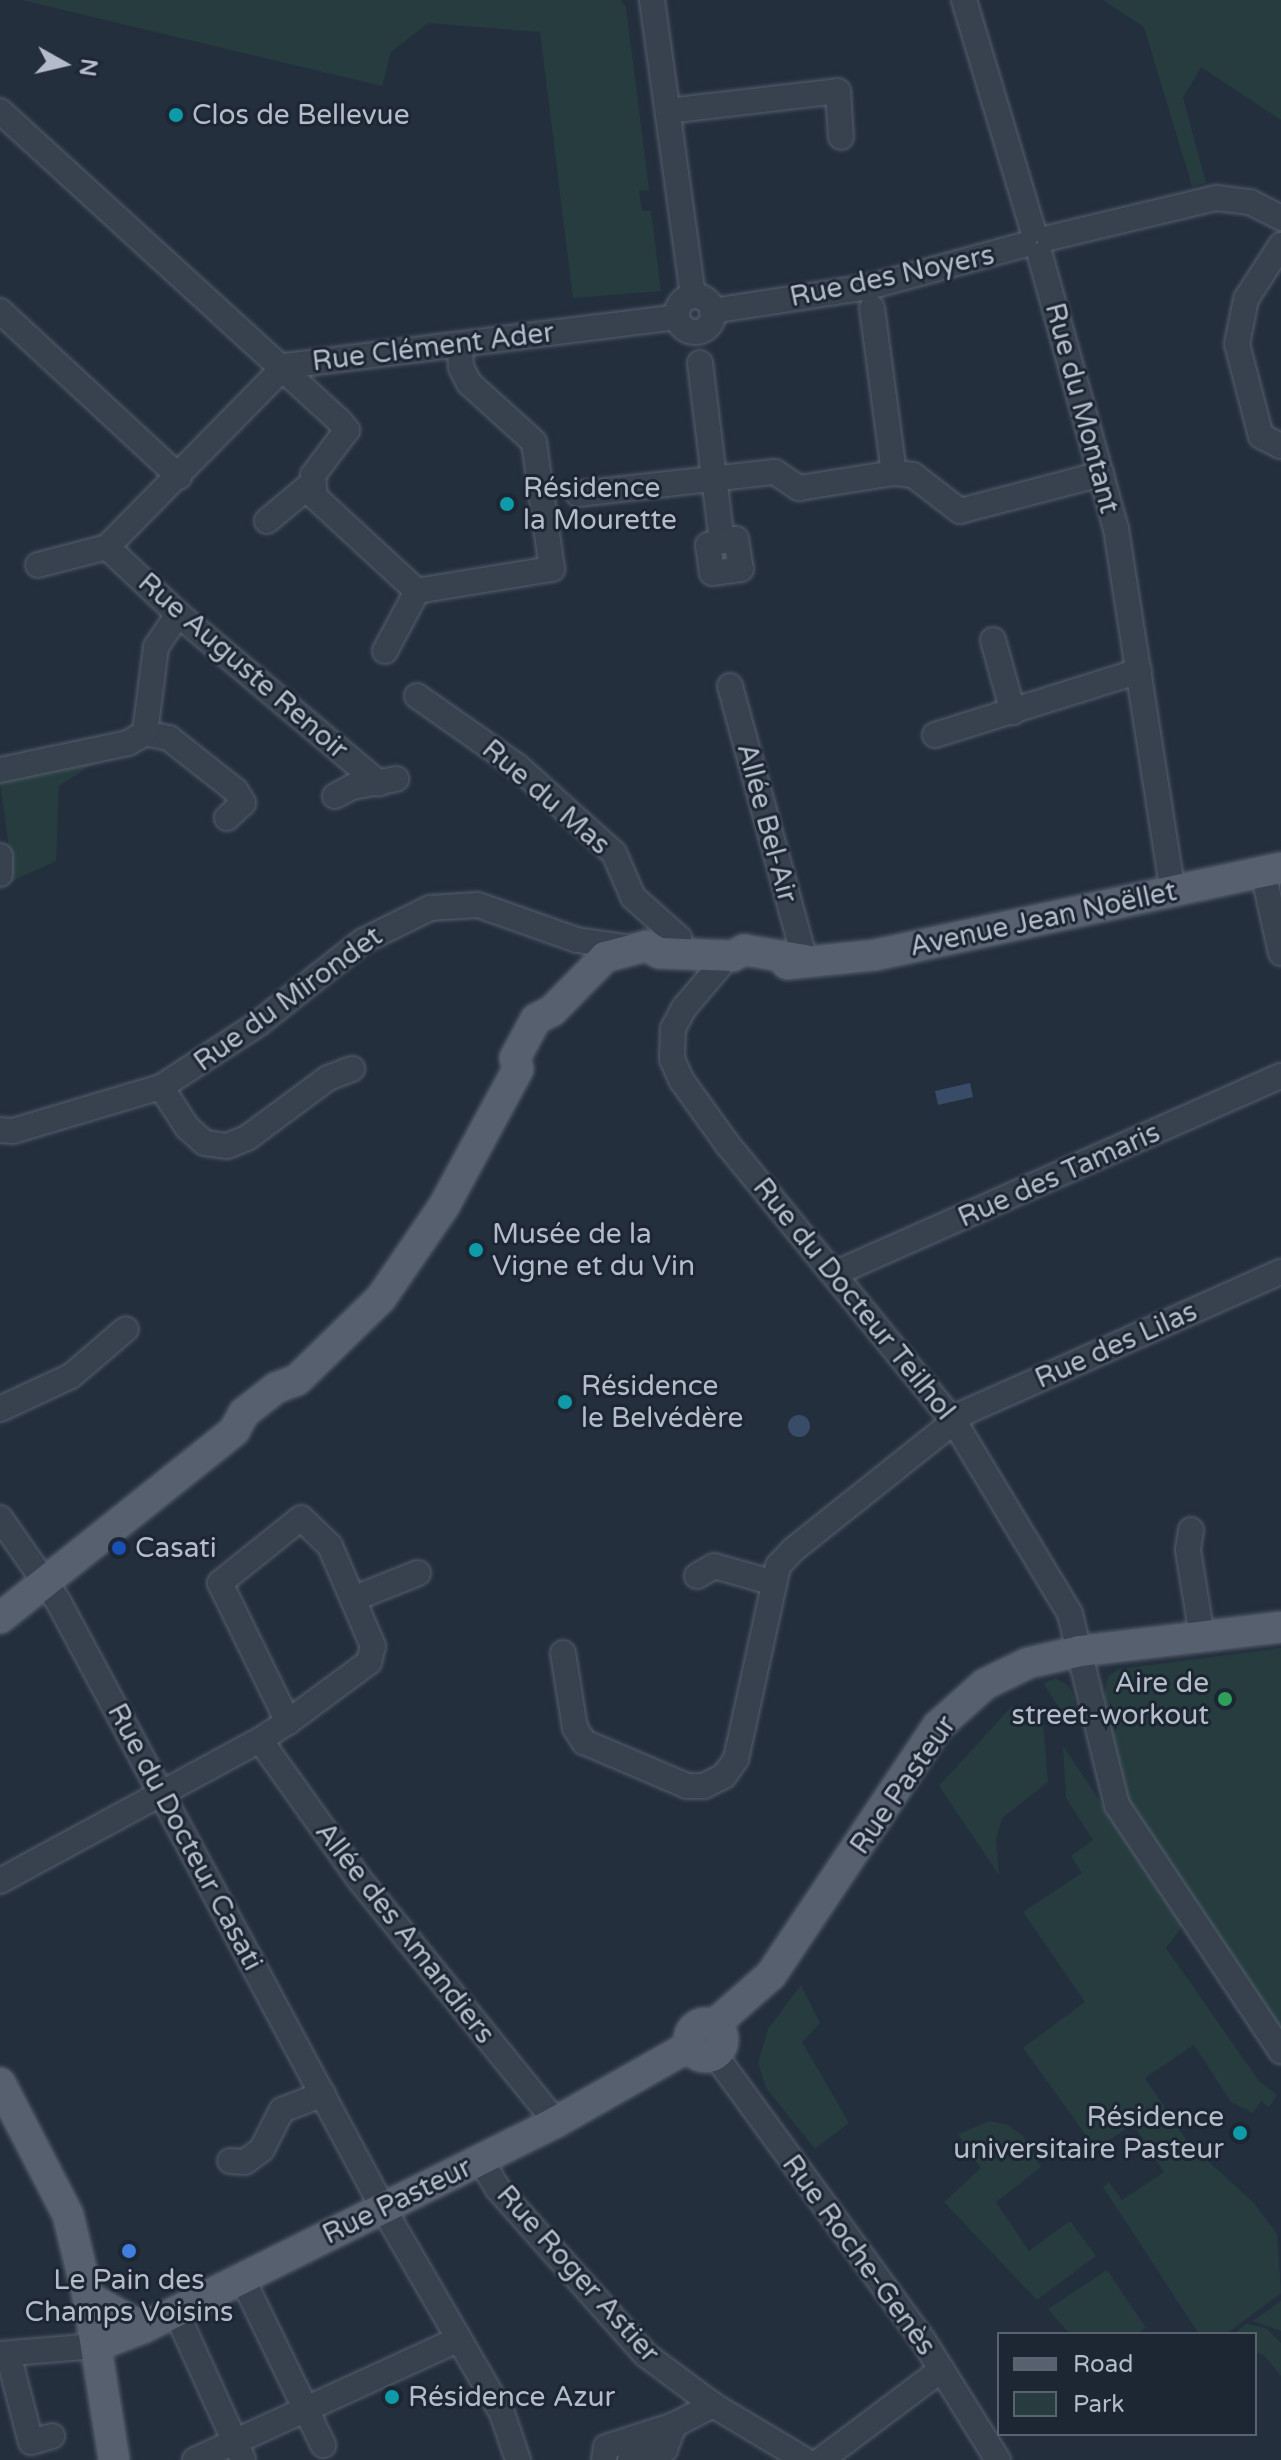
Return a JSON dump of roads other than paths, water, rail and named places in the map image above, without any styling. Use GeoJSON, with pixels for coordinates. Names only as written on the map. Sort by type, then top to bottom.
{"type":"FeatureCollection","features":[{"type":"Feature","properties":{"kind":"main road","name":"Avenue Jean Noëllet"},"geometry":{"type":"LineString","coordinates":[[599,969],[609,973],[657,951],[724,955],[744,950],[805,960],[875,955],[1173,891],[1271,878]]}},
{"type":"Feature","properties":{"kind":"main road"},"geometry":{"type":"LineString","coordinates":[[0,1618],[234,1431],[244,1413],[276,1388],[297,1380],[371,1309],[416,1252],[518,1069],[528,1066],[549,1029],[552,1011],[599,969]]}},
{"type":"Feature","properties":{"kind":"main road","name":"Rue Pasteur"},"geometry":{"type":"LineString","coordinates":[[96,2346],[176,2312],[556,2122],[706,2042],[771,1975],[938,1726],[962,1702],[1017,1667],[1080,1651],[1281,1627]]}},
{"type":"Feature","properties":{"kind":"main road"},"geometry":{"type":"LineString","coordinates":[[0,2083],[68,2215],[88,2297],[114,2460]]}},
{"type":"Feature","properties":{"kind":"main road"},"geometry":{"type":"LineString","coordinates":[[88,2297],[143,2328]]}},
{"type":"Feature","properties":{"kind":"street"},"geometry":{"type":"LineString","coordinates":[[652,0],[668,111],[703,304]]}},
{"type":"Feature","properties":{"kind":"street","name":"Rue du Montant"},"geometry":{"type":"LineString","coordinates":[[964,0],[1037,242],[1122,562],[1173,891]]}},
{"type":"Feature","properties":{"kind":"street"},"geometry":{"type":"LineString","coordinates":[[668,111],[838,91],[841,137]]}},
{"type":"Feature","properties":{"kind":"street","name":"Rue Clément Ader"},"geometry":{"type":"LineString","coordinates":[[0,111],[248,340],[285,366],[677,317],[680,304],[703,304]]}},
{"type":"Feature","properties":{"kind":"street","name":"Rue des Noyers"},"geometry":{"type":"LineString","coordinates":[[703,304],[869,287],[1216,198],[1250,202],[1281,218]]}},
{"type":"Feature","properties":{"kind":"street"},"geometry":{"type":"LineString","coordinates":[[1281,245],[1246,299],[1237,344],[1261,436],[1281,446]]}},
{"type":"Feature","properties":{"kind":"street"},"geometry":{"type":"LineString","coordinates":[[872,308],[894,473]]}},
{"type":"Feature","properties":{"kind":"street"},"geometry":{"type":"LineString","coordinates":[[0,311],[179,477]]}},
{"type":"Feature","properties":{"kind":"street"},"geometry":{"type":"LineString","coordinates":[[417,591],[552,569],[534,442],[469,383],[461,367],[460,345]]}},
{"type":"Feature","properties":{"kind":"street"},"geometry":{"type":"LineString","coordinates":[[700,363],[722,541],[736,539],[741,569],[727,572]]}},
{"type":"Feature","properties":{"kind":"street"},"geometry":{"type":"LineString","coordinates":[[38,565],[107,547],[285,366],[347,430],[310,485],[267,521]]}},
{"type":"Feature","properties":{"kind":"street"},"geometry":{"type":"LineString","coordinates":[[578,494],[775,472],[799,488],[894,473],[913,475],[960,511],[1101,474]]}},
{"type":"Feature","properties":{"kind":"street"},"geometry":{"type":"LineString","coordinates":[[310,485],[315,497],[417,591]]}},
{"type":"Feature","properties":{"kind":"street","name":"Rue Auguste Renoir"},"geometry":{"type":"LineString","coordinates":[[107,547],[178,614],[388,781],[335,796]]}},
{"type":"Feature","properties":{"kind":"street"},"geometry":{"type":"LineString","coordinates":[[385,651],[417,591]]}},
{"type":"Feature","properties":{"kind":"street"},"geometry":{"type":"LineString","coordinates":[[145,733],[156,647],[178,614]]}},
{"type":"Feature","properties":{"kind":"street"},"geometry":{"type":"LineString","coordinates":[[993,640],[1013,712]]}},
{"type":"Feature","properties":{"kind":"street"},"geometry":{"type":"LineString","coordinates":[[935,735],[1139,671]]}},
{"type":"Feature","properties":{"kind":"street","name":"Allée Bel-Air"},"geometry":{"type":"LineString","coordinates":[[730,686],[805,960]]}},
{"type":"Feature","properties":{"kind":"street","name":"Rue du Mas"},"geometry":{"type":"LineString","coordinates":[[417,696],[517,766],[614,853],[633,897],[679,938],[657,951]]}},
{"type":"Feature","properties":{"kind":"street"},"geometry":{"type":"LineString","coordinates":[[0,770],[128,743],[145,733],[169,738],[236,791],[235,810]]}},
{"type":"Feature","properties":{"kind":"street"},"geometry":{"type":"LineString","coordinates":[[0,856],[0,874]]}},
{"type":"Feature","properties":{"kind":"street"},"geometry":{"type":"LineString","coordinates":[[1271,878],[1281,953]]}},
{"type":"Feature","properties":{"kind":"street","name":"Rue du Mirondet"},"geometry":{"type":"LineString","coordinates":[[0,1130],[22,1129],[161,1087],[259,1023],[363,941],[430,908],[478,905],[577,940],[657,951]]}},
{"type":"Feature","properties":{"kind":"street"},"geometry":{"type":"LineString","coordinates":[[577,940],[599,969]]}},
{"type":"Feature","properties":{"kind":"street","name":"Rue du Docteur Teilhol"},"geometry":{"type":"LineString","coordinates":[[724,955],[718,968],[684,1008],[673,1029],[672,1059],[728,1145],[836,1273],[955,1423],[1070,1614],[1117,1805],[1281,2051]]}},
{"type":"Feature","properties":{"kind":"street"},"geometry":{"type":"LineString","coordinates":[[161,1087],[187,1127],[205,1143],[227,1146],[247,1138],[328,1078],[352,1069]]}},
{"type":"Feature","properties":{"kind":"street","name":"Rue des Tamaris"},"geometry":{"type":"LineString","coordinates":[[836,1273],[1281,1076]]}},
{"type":"Feature","properties":{"kind":"street","name":"Rue des Lilas"},"geometry":{"type":"LineString","coordinates":[[563,1653],[575,1728],[584,1742],[687,1786],[704,1786],[724,1776],[736,1759],[778,1566],[793,1550],[966,1412],[1281,1272]]}},
{"type":"Feature","properties":{"kind":"street"},"geometry":{"type":"LineString","coordinates":[[0,1409],[71,1376],[126,1329]]}},
{"type":"Feature","properties":{"kind":"street","name":"Rue du Docteur Casati"},"geometry":{"type":"LineString","coordinates":[[0,1518],[46,1582],[383,2208],[502,2413],[518,2460]]}},
{"type":"Feature","properties":{"kind":"street"},"geometry":{"type":"LineString","coordinates":[[0,1881],[260,1740],[288,1722],[373,1654],[330,1546],[301,1518],[220,1583],[288,1722]]}},
{"type":"Feature","properties":{"kind":"street"},"geometry":{"type":"LineString","coordinates":[[1191,1530],[1188,1550],[1202,1636]]}},
{"type":"Feature","properties":{"kind":"street"},"geometry":{"type":"LineString","coordinates":[[697,1576],[714,1566],[774,1583]]}},
{"type":"Feature","properties":{"kind":"street"},"geometry":{"type":"LineString","coordinates":[[353,1599],[418,1573]]}},
{"type":"Feature","properties":{"kind":"street","name":"Allée des Amandiers"},"geometry":{"type":"LineString","coordinates":[[260,1740],[359,1879],[556,2122]]}},
{"type":"Feature","properties":{"kind":"street","name":"Rue Roche-Genès"},"geometry":{"type":"LineString","coordinates":[[706,2042],[942,2369],[998,2460]]}},
{"type":"Feature","properties":{"kind":"street"},"geometry":{"type":"LineString","coordinates":[[230,2161],[245,2162],[262,2149],[290,2105],[323,2094]]}},
{"type":"Feature","properties":{"kind":"street","name":"Rue Roger Astier"},"geometry":{"type":"LineString","coordinates":[[480,2159],[498,2189],[646,2355],[713,2405],[805,2460]]}},
{"type":"Feature","properties":{"kind":"street"},"geometry":{"type":"LineString","coordinates":[[242,2278],[323,2445]]}},
{"type":"Feature","properties":{"kind":"street"},"geometry":{"type":"LineString","coordinates":[[176,2312],[239,2451]]}},
{"type":"Feature","properties":{"kind":"street"},"geometry":{"type":"LineString","coordinates":[[195,2460],[239,2451],[307,2411],[459,2339]]}},
{"type":"Feature","properties":{"kind":"street"},"geometry":{"type":"LineString","coordinates":[[52,2436],[31,2442],[4,2354],[96,2346]]}},
{"type":"Feature","properties":{"kind":"street"},"geometry":{"type":"LineString","coordinates":[[821,2460],[942,2369]]}},
{"type":"Feature","properties":{"kind":"street"},"geometry":{"type":"LineString","coordinates":[[604,2460],[606,2447],[674,2425],[713,2405]]}},
{"type":"Feature","properties":{"kind":"street"},"geometry":{"type":"LineString","coordinates":[[630,2460],[665,2449],[674,2425]]}},
{"type":"Feature","properties":{"kind":"water"},"geometry":{"type":"Polygon","coordinates":[[[970,1083],[973,1097],[938,1105],[935,1091],[970,1083]]]}},
{"type":"Feature","properties":{"kind":"water"},"geometry":{"type":"Polygon","coordinates":[[[799,1415],[807,1418],[810,1426],[807,1434],[799,1437],[791,1434],[788,1426],[791,1418],[799,1415]]]}},
{"type":"Feature","properties":{"kind":"place","name":"Clos de Bellevue"},"geometry":{"type":"Point","coordinates":[176,115]}},
{"type":"Feature","properties":{"kind":"place","name":"Résidence la Mourette"},"geometry":{"type":"Point","coordinates":[507,504]}},
{"type":"Feature","properties":{"kind":"place","name":"Musée de la Vigne et du Vin"},"geometry":{"type":"Point","coordinates":[476,1250]}},
{"type":"Feature","properties":{"kind":"place","name":"Résidence le Belvédère"},"geometry":{"type":"Point","coordinates":[565,1402]}},
{"type":"Feature","properties":{"kind":"place","name":"Casati"},"geometry":{"type":"Point","coordinates":[119,1548]}},
{"type":"Feature","properties":{"kind":"place","name":"Aire de street-workout"},"geometry":{"type":"Point","coordinates":[1225,1699]}},
{"type":"Feature","properties":{"kind":"place","name":"Résidence universitaire Pasteur"},"geometry":{"type":"Point","coordinates":[1240,2133]}},
{"type":"Feature","properties":{"kind":"place","name":"Le Pain des Champs Voisins"},"geometry":{"type":"Point","coordinates":[129,2251]}},
{"type":"Feature","properties":{"kind":"place","name":"Résidence Azur"},"geometry":{"type":"Point","coordinates":[392,2397]}}]}
